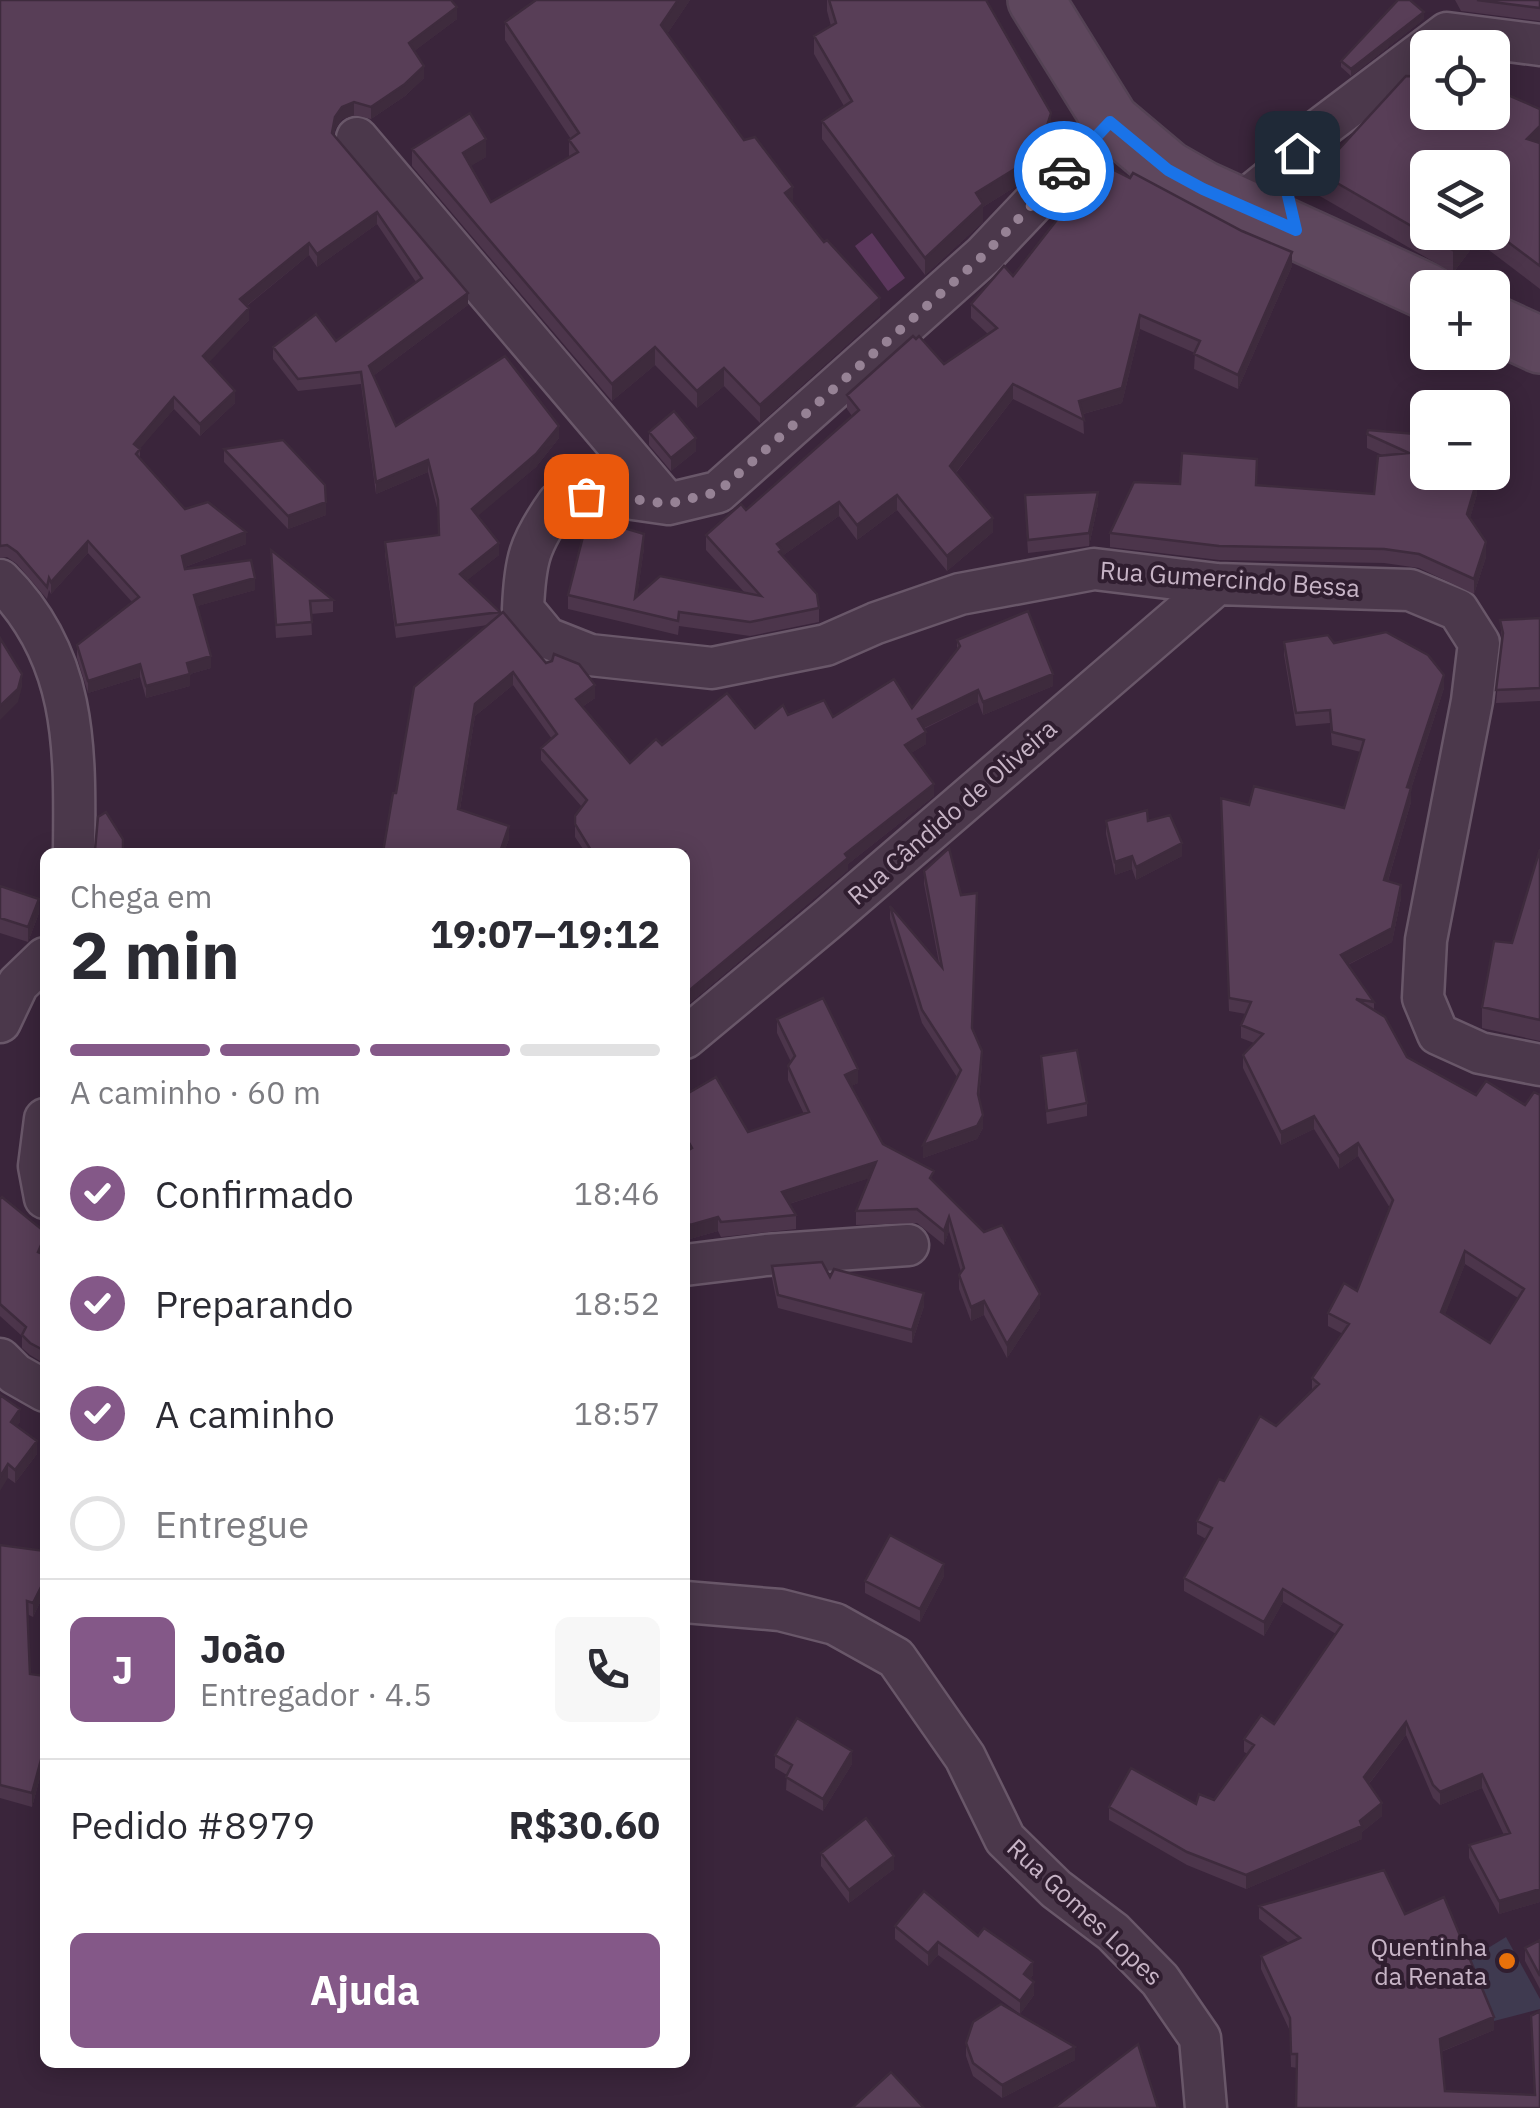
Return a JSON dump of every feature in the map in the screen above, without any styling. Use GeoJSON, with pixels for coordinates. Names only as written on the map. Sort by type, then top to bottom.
{"type":"FeatureCollection","features":[{"type":"Feature","properties":{"kind":"street"},"geometry":{"type":"LineString","coordinates":[[1036,0],[1110,122],[1168,170],[1410,284]]}},
{"type":"Feature","properties":{"kind":"street"},"geometry":{"type":"LineString","coordinates":[[1238,205],[1282,170],[1312,135],[1447,33],[1540,45]]}},
{"type":"Feature","properties":{"kind":"street","name":"Rua Gumercindo Bessa"},"geometry":{"type":"LineString","coordinates":[[1110,122],[984,255],[718,492],[668,504],[612,496],[586,496],[558,503],[537,534],[524,565],[523,609],[546,638],[590,654],[712,668],[826,645],[960,594],[1094,570],[1217,584],[1410,590],[1458,610],[1479,642],[1472,701],[1426,940],[1423,998],[1438,1034],[1480,1053],[1540,1064]]}},
{"type":"Feature","properties":{"kind":"street"},"geometry":{"type":"LineString","coordinates":[[357,138],[668,504]]}},
{"type":"Feature","properties":{"kind":"street"},"geometry":{"type":"LineString","coordinates":[[1282,170],[1296,230]]}},
{"type":"Feature","properties":{"kind":"street"},"geometry":{"type":"LineString","coordinates":[[1510,331],[1540,345]]}},
{"type":"Feature","properties":{"kind":"street"},"geometry":{"type":"LineString","coordinates":[[0,580],[41,628],[65,689],[74,778],[74,848]]}},
{"type":"Feature","properties":{"kind":"street","name":"Rua Cândido de Oliveira"},"geometry":{"type":"LineString","coordinates":[[690,1034],[1217,584]]}},
{"type":"Feature","properties":{"kind":"street"},"geometry":{"type":"LineString","coordinates":[[0,1022],[18,984],[40,963]]}},
{"type":"Feature","properties":{"kind":"street"},"geometry":{"type":"LineString","coordinates":[[690,1265],[766,1255],[908,1245]]}},
{"type":"Feature","properties":{"kind":"street"},"geometry":{"type":"LineString","coordinates":[[0,1359],[40,1388]]}},
{"type":"Feature","properties":{"kind":"street","name":"Rua Gomes Lopes"},"geometry":{"type":"LineString","coordinates":[[690,1602],[780,1610],[835,1624],[896,1658],[965,1757],[1005,1840],[1056,1889],[1113,1932],[1160,1980],[1200,2038],[1206,2108]]}},
{"type":"Feature","properties":{"kind":"shaded area"},"geometry":{"type":"Polygon","coordinates":[[[872,233],[905,278],[888,291],[855,246],[872,233]]]}},
{"type":"Feature","properties":{"kind":"shaded area"},"geometry":{"type":"Polygon","coordinates":[[[1506,1937],[1540,1999],[1540,2009],[1494,2021],[1467,1961],[1506,1937]]]}},
{"type":"Feature","properties":{"kind":"building"},"geometry":{"type":"Polygon","coordinates":[[[0,0],[451,0],[457,7],[409,43],[424,66],[371,107],[354,102],[342,107],[332,133],[468,293],[369,366],[396,426],[505,356],[559,426],[536,454],[472,509],[499,543],[460,574],[500,612],[396,625],[385,542],[439,535],[438,500],[428,460],[376,482],[361,372],[298,379],[273,347],[316,314],[336,341],[422,278],[377,212],[317,254],[309,243],[240,299],[249,308],[203,356],[235,391],[200,424],[174,397],[134,444],[140,449],[136,454],[185,509],[208,502],[246,532],[182,556],[185,569],[251,560],[255,578],[194,595],[211,656],[187,663],[190,674],[146,686],[140,664],[88,681],[77,645],[139,597],[88,541],[51,582],[49,578],[47,587],[17,552],[7,545],[0,546],[0,0]]]}},
{"type":"Feature","properties":{"kind":"building"},"geometry":{"type":"Polygon","coordinates":[[[536,0],[678,0],[661,25],[744,140],[755,137],[793,187],[785,193],[824,242],[827,240],[880,298],[760,405],[724,368],[697,391],[655,347],[612,384],[412,149],[470,113],[486,139],[463,153],[491,202],[578,152],[569,140],[579,133],[505,22],[536,0]]]}},
{"type":"Feature","properties":{"kind":"building"},"geometry":{"type":"Polygon","coordinates":[[[829,0],[986,0],[1051,113],[1042,142],[1018,167],[976,193],[983,204],[925,258],[822,121],[852,101],[814,36],[836,23],[829,0]]]}},
{"type":"Feature","properties":{"kind":"building"},"geometry":{"type":"Polygon","coordinates":[[[1398,0],[1410,0],[1424,12],[1351,69],[1341,61],[1398,0]]]}},
{"type":"Feature","properties":{"kind":"building"},"geometry":{"type":"Polygon","coordinates":[[[1477,0],[1540,0],[1540,8],[1477,0]]]}},
{"type":"Feature","properties":{"kind":"building"},"geometry":{"type":"Polygon","coordinates":[[[1406,76],[1410,76],[1410,130],[1510,130],[1510,96],[1540,109],[1540,126],[1527,139],[1540,143],[1540,266],[1510,244],[1510,150],[1410,150],[1410,225],[1318,172],[1406,76]]]}},
{"type":"Feature","properties":{"kind":"building"},"geometry":{"type":"Polygon","coordinates":[[[1096,161],[1130,178],[1133,173],[1242,231],[1292,252],[1238,375],[1194,354],[1200,341],[1140,315],[1122,388],[1079,401],[1084,420],[1013,384],[950,466],[993,518],[947,556],[897,495],[857,525],[839,502],[777,544],[782,550],[779,552],[817,594],[819,608],[750,622],[679,612],[678,621],[568,595],[588,517],[644,534],[635,598],[660,576],[761,596],[706,535],[741,504],[746,510],[859,410],[847,395],[913,336],[919,336],[944,364],[997,328],[971,304],[1004,266],[1013,276],[1081,189],[1074,186],[1096,161]]]}},
{"type":"Feature","properties":{"kind":"building"},"geometry":{"type":"Polygon","coordinates":[[[674,411],[696,438],[671,458],[649,432],[674,411]]]}},
{"type":"Feature","properties":{"kind":"building"},"geometry":{"type":"Polygon","coordinates":[[[1368,430],[1410,434],[1410,490],[1474,490],[1467,514],[1486,542],[1474,579],[1419,554],[1384,549],[1219,546],[1110,533],[1134,482],[1180,484],[1182,453],[1257,459],[1256,485],[1374,494],[1378,456],[1409,453],[1367,434],[1368,430]]]}},
{"type":"Feature","properties":{"kind":"building"},"geometry":{"type":"Polygon","coordinates":[[[283,440],[325,485],[326,502],[288,516],[224,449],[283,440]]]}},
{"type":"Feature","properties":{"kind":"building"},"geometry":{"type":"Polygon","coordinates":[[[1098,492],[1089,533],[1028,540],[1025,495],[1098,492]]]}},
{"type":"Feature","properties":{"kind":"building"},"geometry":{"type":"Polygon","coordinates":[[[271,550],[333,600],[310,601],[312,622],[276,625],[271,550]]]}},
{"type":"Feature","properties":{"kind":"building"},"geometry":{"type":"Polygon","coordinates":[[[1028,611],[1053,674],[983,702],[978,690],[918,719],[926,732],[905,745],[934,784],[845,854],[848,858],[690,990],[690,848],[590,848],[575,824],[575,816],[587,800],[541,748],[557,734],[513,672],[475,704],[458,809],[509,826],[501,848],[384,848],[414,687],[503,612],[546,663],[552,661],[554,654],[579,664],[595,685],[576,699],[630,763],[656,739],[662,745],[727,693],[755,728],[783,705],[788,715],[824,700],[833,717],[894,679],[912,708],[960,646],[957,640],[1028,611]]]}},
{"type":"Feature","properties":{"kind":"building"},"geometry":{"type":"Polygon","coordinates":[[[1540,618],[1540,688],[1496,690],[1503,633],[1500,620],[1540,618]]]}},
{"type":"Feature","properties":{"kind":"building"},"geometry":{"type":"Polygon","coordinates":[[[1386,632],[1428,655],[1444,675],[1407,787],[1411,788],[1384,880],[1401,885],[1392,928],[1341,955],[1374,1002],[1356,999],[1385,1017],[1407,1057],[1476,1095],[1486,1081],[1525,1105],[1534,1092],[1540,1095],[1540,1889],[1499,1901],[1469,1845],[1510,1833],[1482,1774],[1440,1792],[1433,1785],[1406,1722],[1364,1777],[1382,1803],[1360,1821],[1362,1826],[1246,1875],[1187,1852],[1109,1807],[1131,1768],[1196,1804],[1199,1794],[1214,1800],[1254,1745],[1244,1739],[1261,1715],[1274,1724],[1342,1625],[1283,1589],[1264,1622],[1184,1578],[1212,1528],[1197,1521],[1260,1416],[1276,1426],[1319,1384],[1312,1378],[1349,1324],[1328,1313],[1344,1283],[1357,1291],[1393,1200],[1358,1143],[1339,1156],[1314,1116],[1281,1132],[1243,1055],[1263,1034],[1241,1025],[1251,1002],[1229,998],[1221,798],[1249,805],[1254,786],[1344,808],[1364,740],[1332,732],[1330,710],[1296,713],[1284,642],[1328,635],[1334,643],[1386,632]],[[1465,1251],[1441,1312],[1490,1343],[1524,1289],[1465,1251]]]}},
{"type":"Feature","properties":{"kind":"building"},"geometry":{"type":"Polygon","coordinates":[[[0,638],[22,674],[18,689],[0,706],[0,638]]]}},
{"type":"Feature","properties":{"kind":"building"},"geometry":{"type":"Polygon","coordinates":[[[1147,810],[1148,821],[1170,815],[1182,843],[1136,867],[1132,856],[1115,862],[1106,821],[1147,810]]]}},
{"type":"Feature","properties":{"kind":"building"},"geometry":{"type":"Polygon","coordinates":[[[106,812],[123,839],[123,848],[95,848],[98,817],[106,812]]]}},
{"type":"Feature","properties":{"kind":"building"},"geometry":{"type":"Polygon","coordinates":[[[949,848],[961,895],[977,893],[972,1028],[982,1051],[978,1094],[983,1115],[977,1126],[923,1145],[961,1070],[922,1010],[890,906],[942,967],[924,871],[949,848]]]}},
{"type":"Feature","properties":{"kind":"building"},"geometry":{"type":"Polygon","coordinates":[[[1540,849],[1540,1020],[1482,1007],[1494,941],[1512,943],[1540,849]]]}},
{"type":"Feature","properties":{"kind":"building"},"geometry":{"type":"Polygon","coordinates":[[[0,886],[39,899],[28,927],[0,918],[0,886]]]}},
{"type":"Feature","properties":{"kind":"building"},"geometry":{"type":"Polygon","coordinates":[[[823,998],[858,1069],[845,1075],[883,1144],[934,1171],[930,1178],[984,1232],[1002,1225],[1040,1294],[1007,1344],[984,1301],[971,1307],[959,1275],[964,1268],[949,1217],[944,1231],[917,1209],[856,1211],[876,1162],[782,1192],[796,1215],[721,1222],[718,1217],[690,1225],[690,1092],[716,1077],[748,1132],[809,1112],[788,1066],[795,1056],[777,1019],[823,998]]]}},
{"type":"Feature","properties":{"kind":"building"},"geometry":{"type":"Polygon","coordinates":[[[1077,1050],[1087,1103],[1047,1111],[1041,1056],[1077,1050]]]}},
{"type":"Feature","properties":{"kind":"building"},"geometry":{"type":"Polygon","coordinates":[[[0,1199],[40,1228],[40,1348],[22,1335],[26,1327],[0,1304],[0,1199]]]}},
{"type":"Feature","properties":{"kind":"building"},"geometry":{"type":"Polygon","coordinates":[[[822,1262],[830,1277],[834,1269],[924,1293],[912,1330],[778,1295],[772,1266],[822,1262]]]}},
{"type":"Feature","properties":{"kind":"building"},"geometry":{"type":"Polygon","coordinates":[[[0,1395],[20,1409],[11,1422],[37,1441],[15,1470],[8,1464],[0,1477],[0,1395]]]}},
{"type":"Feature","properties":{"kind":"building"},"geometry":{"type":"Polygon","coordinates":[[[890,1535],[944,1564],[920,1609],[865,1581],[890,1535]]]}},
{"type":"Feature","properties":{"kind":"building"},"geometry":{"type":"Polygon","coordinates":[[[0,1545],[40,1550],[40,1589],[33,1603],[27,1601],[30,1674],[40,1675],[40,1763],[32,1793],[0,1785],[0,1545]]]}},
{"type":"Feature","properties":{"kind":"building"},"geometry":{"type":"Polygon","coordinates":[[[797,1718],[852,1751],[823,1799],[786,1777],[792,1765],[775,1755],[797,1718]]]}},
{"type":"Feature","properties":{"kind":"building"},"geometry":{"type":"Polygon","coordinates":[[[866,1818],[894,1856],[849,1890],[821,1853],[866,1818]]]}},
{"type":"Feature","properties":{"kind":"building"},"geometry":{"type":"Polygon","coordinates":[[[1384,1870],[1405,1914],[1444,1897],[1494,2017],[1440,2039],[1445,2091],[1535,2095],[1531,2016],[1540,2011],[1540,2108],[1296,2108],[1297,2054],[1291,2054],[1290,2018],[1261,1956],[1300,1938],[1259,1906],[1384,1870]]]}},
{"type":"Feature","properties":{"kind":"building"},"geometry":{"type":"Polygon","coordinates":[[[924,1891],[978,1936],[984,1928],[1033,1962],[1024,1974],[1034,1982],[1020,2001],[938,1942],[928,1953],[895,1926],[924,1891]]]}},
{"type":"Feature","properties":{"kind":"building"},"geometry":{"type":"Polygon","coordinates":[[[1540,1940],[1540,1976],[1525,1948],[1540,1940]]]}},
{"type":"Feature","properties":{"kind":"building"},"geometry":{"type":"Polygon","coordinates":[[[1001,2004],[1075,2047],[1002,2085],[973,2063],[966,2043],[973,2022],[1001,2004]]]}},
{"type":"Feature","properties":{"kind":"building"},"geometry":{"type":"Polygon","coordinates":[[[1138,2044],[1158,2108],[1054,2108],[1138,2044]]]}},
{"type":"Feature","properties":{"kind":"building"},"geometry":{"type":"Polygon","coordinates":[[[891,2072],[924,2108],[852,2108],[891,2072]]]}},
{"type":"Feature","properties":{"kind":"way so far"},"geometry":{"type":"LineString","coordinates":[[586,496],[668,504],[718,492],[984,255],[1064,171]]}},
{"type":"Feature","properties":{"kind":"place","name":"Quentinha da Renata"},"geometry":{"type":"Point","coordinates":[1507,1961]}},
{"type":"Feature","properties":{"kind":"route"},"geometry":{"type":"LineString","coordinates":[[1064,171],[1110,122],[1168,170],[1296,230],[1282,170],[1297,153]]}}]}
